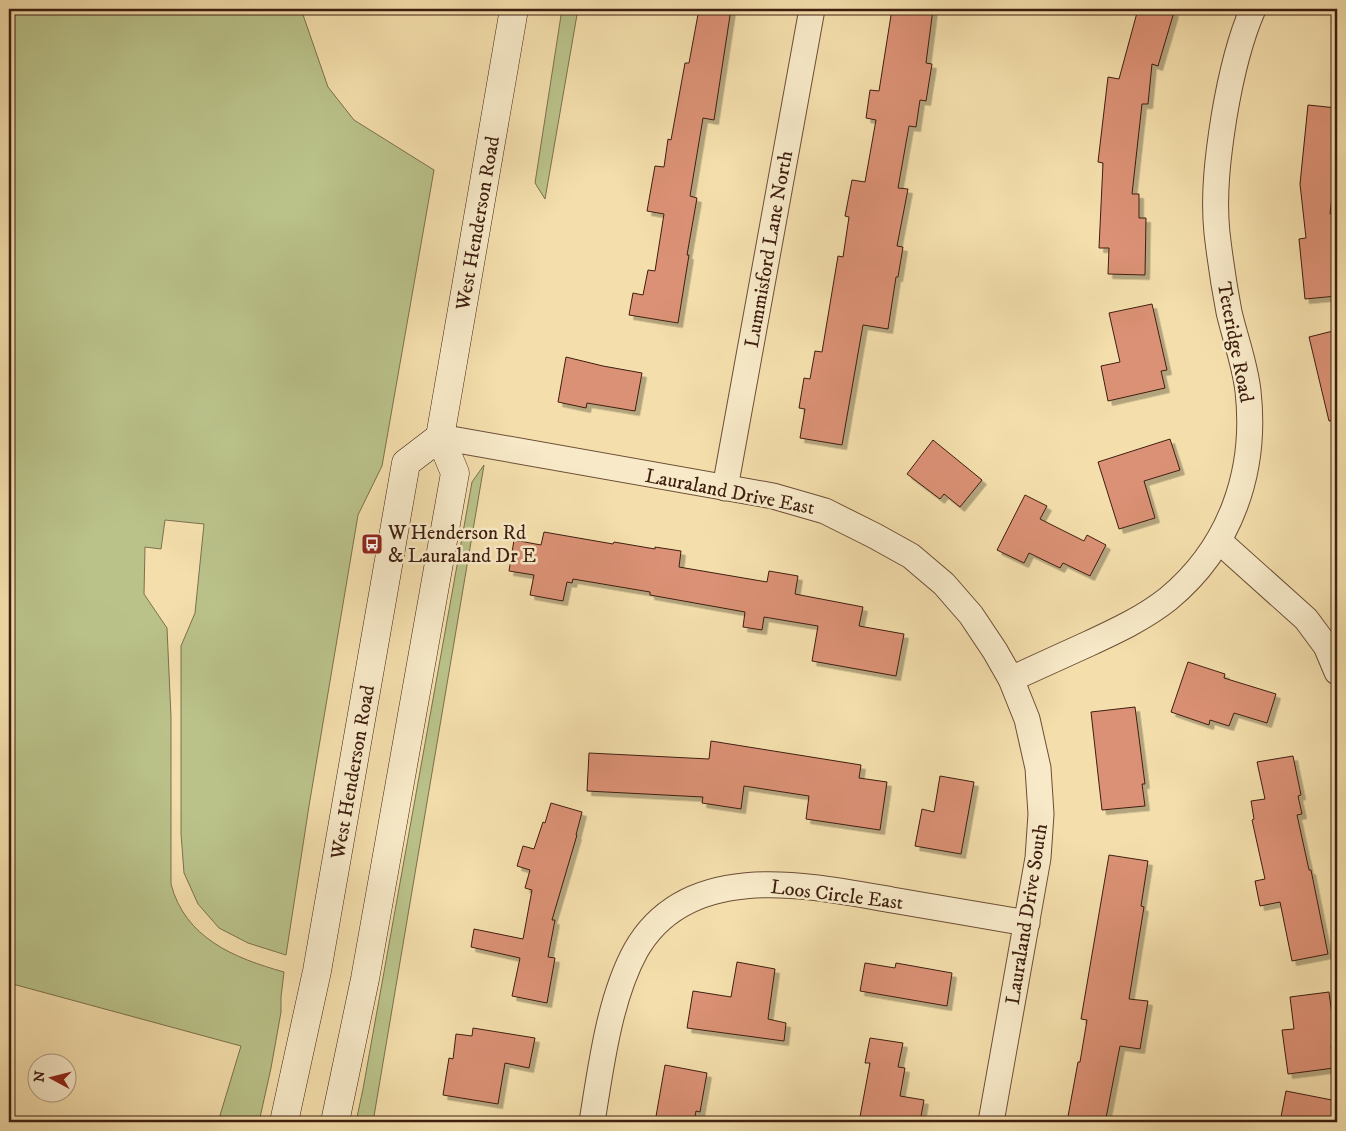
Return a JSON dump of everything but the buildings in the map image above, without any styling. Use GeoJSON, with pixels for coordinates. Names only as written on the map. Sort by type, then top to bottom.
{"type":"FeatureCollection","features":[{"type":"Feature","properties":{"kind":"main road","name":"West Henderson Road"},"geometry":{"type":"LineString","coordinates":[[284,1122],[317,971],[406,462],[440,437],[514,9]]}},
{"type":"Feature","properties":{"kind":"main road"},"geometry":{"type":"LineString","coordinates":[[334,1122],[365,979],[456,473],[440,437]]}},
{"type":"Feature","properties":{"kind":"street","name":"Lummisford Lane North"},"geometry":{"type":"LineString","coordinates":[[725,488],[812,9]]}},
{"type":"Feature","properties":{"kind":"street","name":"Teteridge Road"},"geometry":{"type":"LineString","coordinates":[[1011,679],[1128,626],[1149,613],[1184,585],[1219,541],[1240,492],[1247,461],[1250,426],[1248,389],[1229,312],[1222,273],[1217,232],[1216,191],[1218,157],[1228,94],[1248,20],[1253,9]]}},
{"type":"Feature","properties":{"kind":"street","name":"Lauraland Drive East"},"geometry":{"type":"LineString","coordinates":[[440,437],[773,496],[825,511],[911,556],[944,584],[971,615],[1011,679]]}},
{"type":"Feature","properties":{"kind":"street"},"geometry":{"type":"LineString","coordinates":[[1219,541],[1306,619],[1326,646],[1337,672]]}},
{"type":"Feature","properties":{"kind":"street","name":"Lauraland Drive South"},"geometry":{"type":"LineString","coordinates":[[992,1122],[1038,858],[1041,814],[1038,768],[1026,720],[1011,679]]}},
{"type":"Feature","properties":{"kind":"street","name":"Loos Circle East"},"geometry":{"type":"LineString","coordinates":[[592,1122],[603,1057],[619,990],[636,950],[656,922],[680,905],[710,893],[740,886],[783,884],[834,890],[1027,923]]}},
{"type":"Feature","properties":{"kind":"green space"},"geometry":{"type":"Polygon","coordinates":[[[9,9],[301,9],[328,87],[354,120],[434,170],[382,466],[358,515],[286,955],[248,943],[219,928],[198,904],[184,873],[181,834],[181,646],[195,613],[204,524],[165,520],[161,549],[145,547],[144,594],[167,628],[171,717],[171,884],[178,903],[188,919],[214,943],[247,960],[284,972],[281,1012],[259,1122],[218,1122],[241,1046],[9,983],[9,9]]]}},
{"type":"Feature","properties":{"kind":"green space"},"geometry":{"type":"Polygon","coordinates":[[[562,9],[578,9],[545,199],[535,183],[562,9]]]}},
{"type":"Feature","properties":{"kind":"green space"},"geometry":{"type":"Polygon","coordinates":[[[484,465],[373,1122],[356,1122],[472,482],[484,465]]]}},
{"type":"Feature","properties":{"kind":"place","name":"W Henderson Rd & Lauraland Dr E"},"geometry":{"type":"Point","coordinates":[372,544]}}]}
